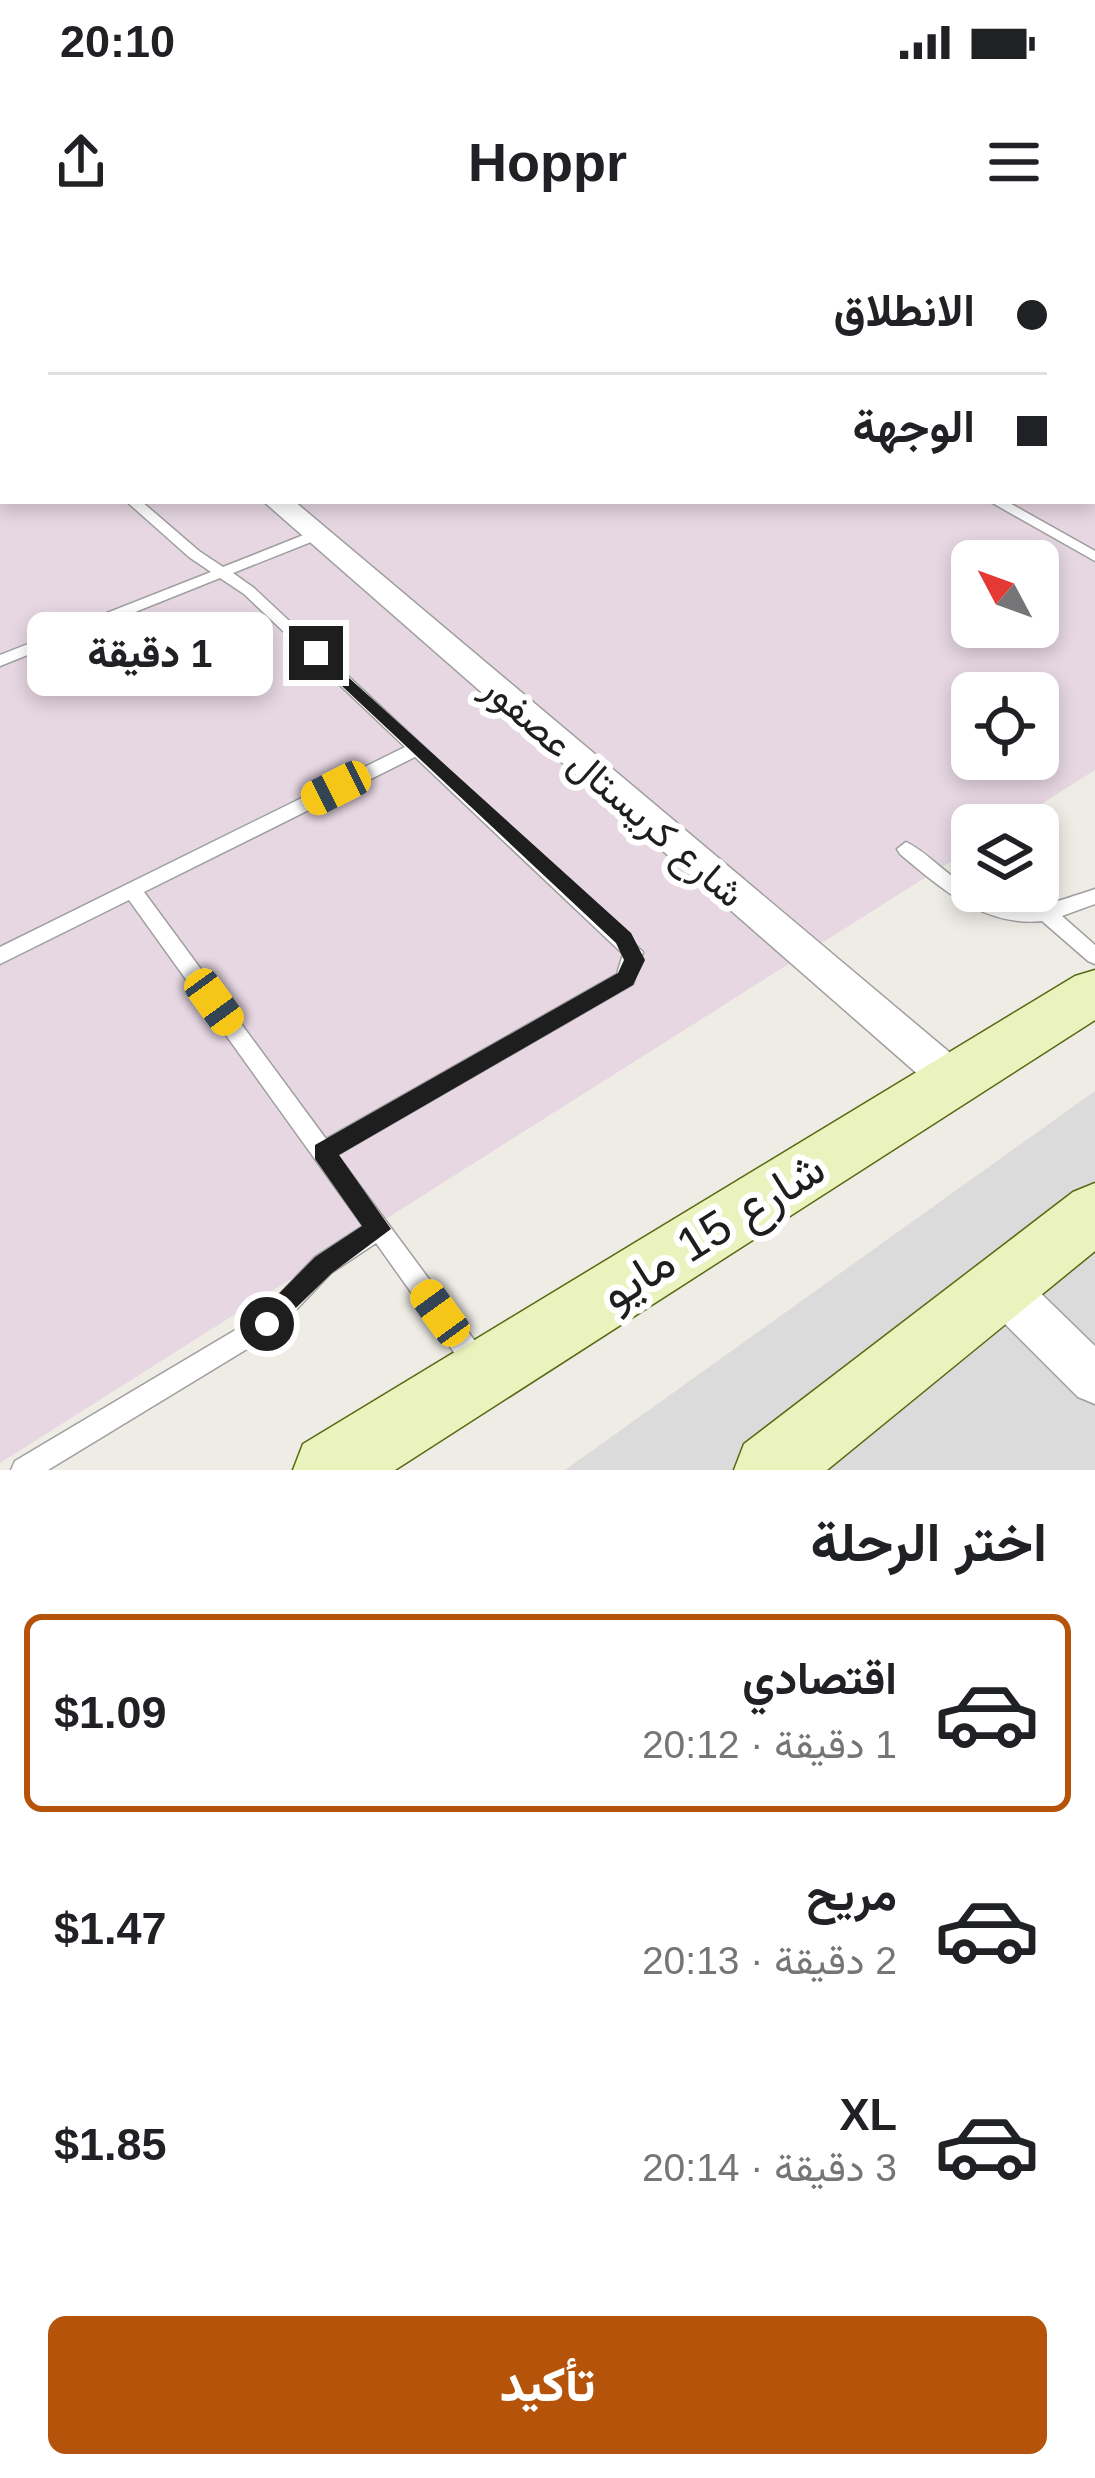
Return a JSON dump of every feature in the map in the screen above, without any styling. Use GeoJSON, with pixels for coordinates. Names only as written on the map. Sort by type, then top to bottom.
{"type":"FeatureCollection","features":[{"type":"Feature","properties":{"kind":"main road","name":"شارع 15 مايو"},"geometry":{"type":"LineString","coordinates":[[329,1470],[1095,992]]}},
{"type":"Feature","properties":{"kind":"main road"},"geometry":{"type":"LineString","coordinates":[[770,1470],[1095,1212]]}},
{"type":"Feature","properties":{"kind":"street","name":"شارع كريستال عصفور"},"geometry":{"type":"LineString","coordinates":[[280,504],[952,1079]]}},
{"type":"Feature","properties":{"kind":"street"},"geometry":{"type":"LineString","coordinates":[[1003,1289],[1095,1380]]}},
{"type":"Feature","properties":{"kind":"lane"},"geometry":{"type":"LineString","coordinates":[[137,504],[222,572],[418,748],[624,938],[634,960],[626,979],[323,1152]]}},
{"type":"Feature","properties":{"kind":"lane"},"geometry":{"type":"LineString","coordinates":[[1001,504],[1095,557]]}},
{"type":"Feature","properties":{"kind":"lane"},"geometry":{"type":"LineString","coordinates":[[0,661],[316,535]]}},
{"type":"Feature","properties":{"kind":"lane"},"geometry":{"type":"LineString","coordinates":[[0,956],[418,748]]}},
{"type":"Feature","properties":{"kind":"lane"},"geometry":{"type":"LineString","coordinates":[[906,849],[978,905],[1013,917],[1048,916],[1095,896]]}},
{"type":"Feature","properties":{"kind":"lane"},"geometry":{"type":"LineString","coordinates":[[132,890],[484,1373]]}},
{"type":"Feature","properties":{"kind":"lane"},"geometry":{"type":"LineString","coordinates":[[1048,916],[1095,956]]}},
{"type":"Feature","properties":{"kind":"lane"},"geometry":{"type":"LineString","coordinates":[[24,1470],[267,1324],[323,1265],[378,1229]]}},
{"type":"Feature","properties":{"kind":"shaded area"},"geometry":{"type":"Polygon","coordinates":[[[0,504],[1095,504],[1095,770],[1041,804],[951,804],[951,861],[0,1463],[0,504]]]}},
{"type":"Feature","properties":{"kind":"shaded area"},"geometry":{"type":"Polygon","coordinates":[[[1095,1091],[1095,1470],[565,1470],[1095,1091]]]}},
{"type":"Feature","properties":{"kind":"route"},"geometry":{"type":"LineString","coordinates":[[267,1324],[323,1265],[378,1229],[323,1152],[626,979],[634,960],[624,938],[316,653]]}}]}
